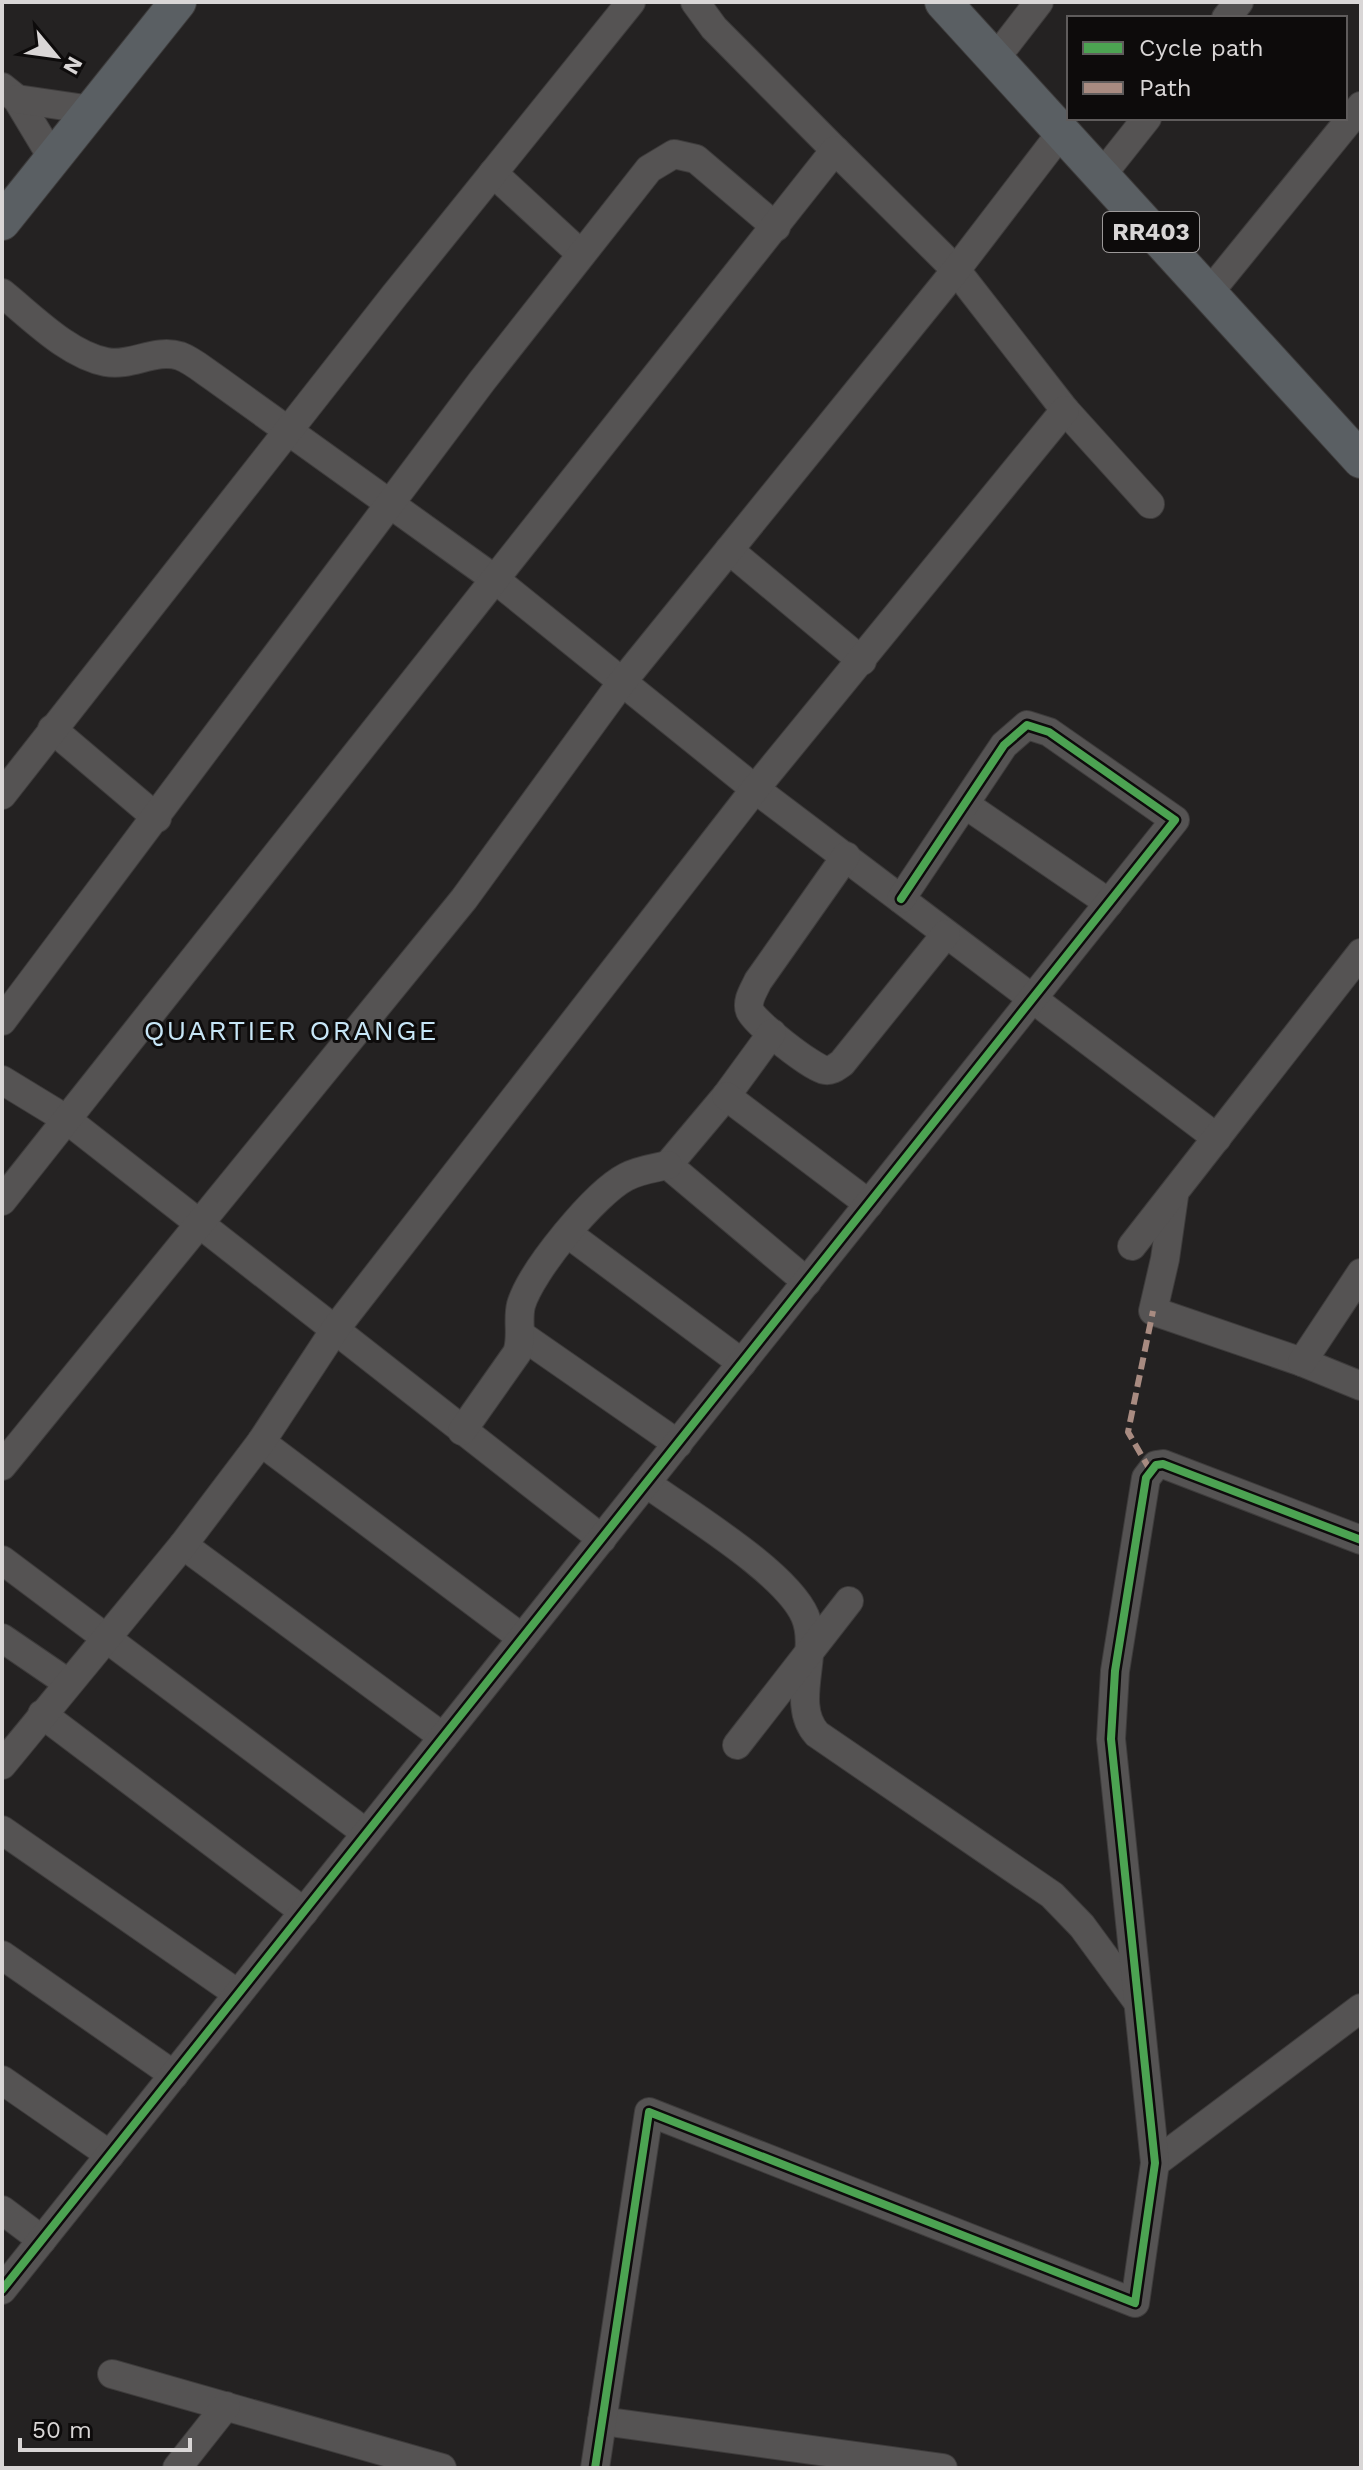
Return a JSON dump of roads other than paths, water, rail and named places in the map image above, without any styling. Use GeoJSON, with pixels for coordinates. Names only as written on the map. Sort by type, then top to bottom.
{"type":"FeatureCollection","features":[{"type":"Feature","properties":{"kind":"main road"},"geometry":{"type":"LineString","coordinates":[[2,222],[178,2]]}},
{"type":"Feature","properties":{"kind":"main road","name":"RR403"},"geometry":{"type":"LineString","coordinates":[[943,2],[1361,460]]}},
{"type":"Feature","properties":{"kind":"street"},"geometry":{"type":"LineString","coordinates":[[2,795],[631,2]]}},
{"type":"Feature","properties":{"kind":"street"},"geometry":{"type":"LineString","coordinates":[[695,2],[714,28],[956,270],[1065,410],[1150,504]]}},
{"type":"Feature","properties":{"kind":"street"},"geometry":{"type":"LineString","coordinates":[[995,59],[1039,2]]}},
{"type":"Feature","properties":{"kind":"street"},"geometry":{"type":"LineString","coordinates":[[10,93],[92,110]]}},
{"type":"Feature","properties":{"kind":"street"},"geometry":{"type":"LineString","coordinates":[[10,93],[53,159]]}},
{"type":"Feature","properties":{"kind":"street"},"geometry":{"type":"LineString","coordinates":[[1208,294],[1361,106]]}},
{"type":"Feature","properties":{"kind":"street"},"geometry":{"type":"LineString","coordinates":[[1101,176],[1145,120]]}},
{"type":"Feature","properties":{"kind":"street"},"geometry":{"type":"LineString","coordinates":[[2,1466],[464,899],[622,682],[956,270],[1061,133]]}},
{"type":"Feature","properties":{"kind":"street"},"geometry":{"type":"LineString","coordinates":[[2,1201],[835,150]]}},
{"type":"Feature","properties":{"kind":"street"},"geometry":{"type":"LineString","coordinates":[[2,1021],[157,818],[390,502],[649,169],[674,154],[696,159],[776,227]]}},
{"type":"Feature","properties":{"kind":"street"},"geometry":{"type":"LineString","coordinates":[[493,173],[581,254]]}},
{"type":"Feature","properties":{"kind":"street"},"geometry":{"type":"LineString","coordinates":[[2,293],[72,347],[93,358],[122,363],[157,354],[183,357],[290,430],[496,580],[755,789],[1217,1138]]}},
{"type":"Feature","properties":{"kind":"street"},"geometry":{"type":"LineString","coordinates":[[3,1763],[183,1545],[261,1442],[336,1328],[755,789],[1065,410]]}},
{"type":"Feature","properties":{"kind":"street"},"geometry":{"type":"LineString","coordinates":[[729,550],[862,661]]}},
{"type":"Feature","properties":{"kind":"street"},"geometry":{"type":"LineString","coordinates":[[2,2290],[1175,820],[1049,732],[1027,725],[1016,731],[901,899]]}},
{"type":"Feature","properties":{"kind":"street"},"geometry":{"type":"LineString","coordinates":[[52,729],[157,818]]}},
{"type":"Feature","properties":{"kind":"street"},"geometry":{"type":"LineString","coordinates":[[966,805],[1109,903]]}},
{"type":"Feature","properties":{"kind":"street"},"geometry":{"type":"LineString","coordinates":[[846,856],[758,981],[748,1002],[751,1013],[772,1033],[820,1069],[835,1068],[946,934]]}},
{"type":"Feature","properties":{"kind":"street"},"geometry":{"type":"LineString","coordinates":[[1132,1246],[1217,1138],[1352,983],[1361,953]]}},
{"type":"Feature","properties":{"kind":"street"},"geometry":{"type":"LineString","coordinates":[[462,1431],[517,1353],[522,1301],[567,1233],[626,1177],[668,1165],[726,1096],[772,1033]]}},
{"type":"Feature","properties":{"kind":"street"},"geometry":{"type":"LineString","coordinates":[[2,1080],[66,1119],[602,1539]]}},
{"type":"Feature","properties":{"kind":"street"},"geometry":{"type":"LineString","coordinates":[[726,1096],[869,1204]]}},
{"type":"Feature","properties":{"kind":"street"},"geometry":{"type":"LineString","coordinates":[[668,1165],[807,1282]]}},
{"type":"Feature","properties":{"kind":"street"},"geometry":{"type":"LineString","coordinates":[[1175,1192],[1153,1311],[1302,1362],[1361,1386]]}},
{"type":"Feature","properties":{"kind":"street"},"geometry":{"type":"LineString","coordinates":[[567,1233],[742,1363]]}},
{"type":"Feature","properties":{"kind":"street"},"geometry":{"type":"LineString","coordinates":[[1302,1362],[1361,1273]]}},
{"type":"Feature","properties":{"kind":"street"},"geometry":{"type":"LineString","coordinates":[[521,1335],[678,1444]]}},
{"type":"Feature","properties":{"kind":"street"},"geometry":{"type":"LineString","coordinates":[[261,1442],[522,1638]]}},
{"type":"Feature","properties":{"kind":"street"},"geometry":{"type":"LineString","coordinates":[[595,2468],[649,2112],[1135,2303],[1155,2163],[1111,1739],[1115,1671],[1146,1478],[1156,1465],[1163,1464],[1361,1540]]}},
{"type":"Feature","properties":{"kind":"street"},"geometry":{"type":"LineString","coordinates":[[646,1483],[781,1584],[806,1617],[810,1652],[807,1719],[817,1734],[1052,1895],[1082,1926],[1138,2002]]}},
{"type":"Feature","properties":{"kind":"street"},"geometry":{"type":"LineString","coordinates":[[183,1545],[443,1737]]}},
{"type":"Feature","properties":{"kind":"street"},"geometry":{"type":"LineString","coordinates":[[2,1560],[366,1833]]}},
{"type":"Feature","properties":{"kind":"street"},"geometry":{"type":"LineString","coordinates":[[737,1745],[849,1601]]}},
{"type":"Feature","properties":{"kind":"street"},"geometry":{"type":"LineString","coordinates":[[2,1638],[68,1683]]}},
{"type":"Feature","properties":{"kind":"street"},"geometry":{"type":"LineString","coordinates":[[42,1714],[304,1912]]}},
{"type":"Feature","properties":{"kind":"street"},"geometry":{"type":"LineString","coordinates":[[2,1830],[238,1994]]}},
{"type":"Feature","properties":{"kind":"street"},"geometry":{"type":"LineString","coordinates":[[2,1955],[174,2075]]}},
{"type":"Feature","properties":{"kind":"street"},"geometry":{"type":"LineString","coordinates":[[1155,2163],[1361,2008]]}},
{"type":"Feature","properties":{"kind":"street"},"geometry":{"type":"LineString","coordinates":[[2,2080],[110,2155]]}},
{"type":"Feature","properties":{"kind":"street"},"geometry":{"type":"LineString","coordinates":[[2,2210],[42,2240]]}},
{"type":"Feature","properties":{"kind":"street"},"geometry":{"type":"LineString","coordinates":[[112,2374],[442,2468]]}},
{"type":"Feature","properties":{"kind":"street"},"geometry":{"type":"LineString","coordinates":[[177,2468],[226,2406]]}},
{"type":"Feature","properties":{"kind":"street"},"geometry":{"type":"LineString","coordinates":[[602,2421],[943,2468]]}},
{"type":"Feature","properties":{"kind":"district","name":"QUARTIER ORANGE"},"geometry":{"type":"Point","coordinates":[291,1030]}}]}
